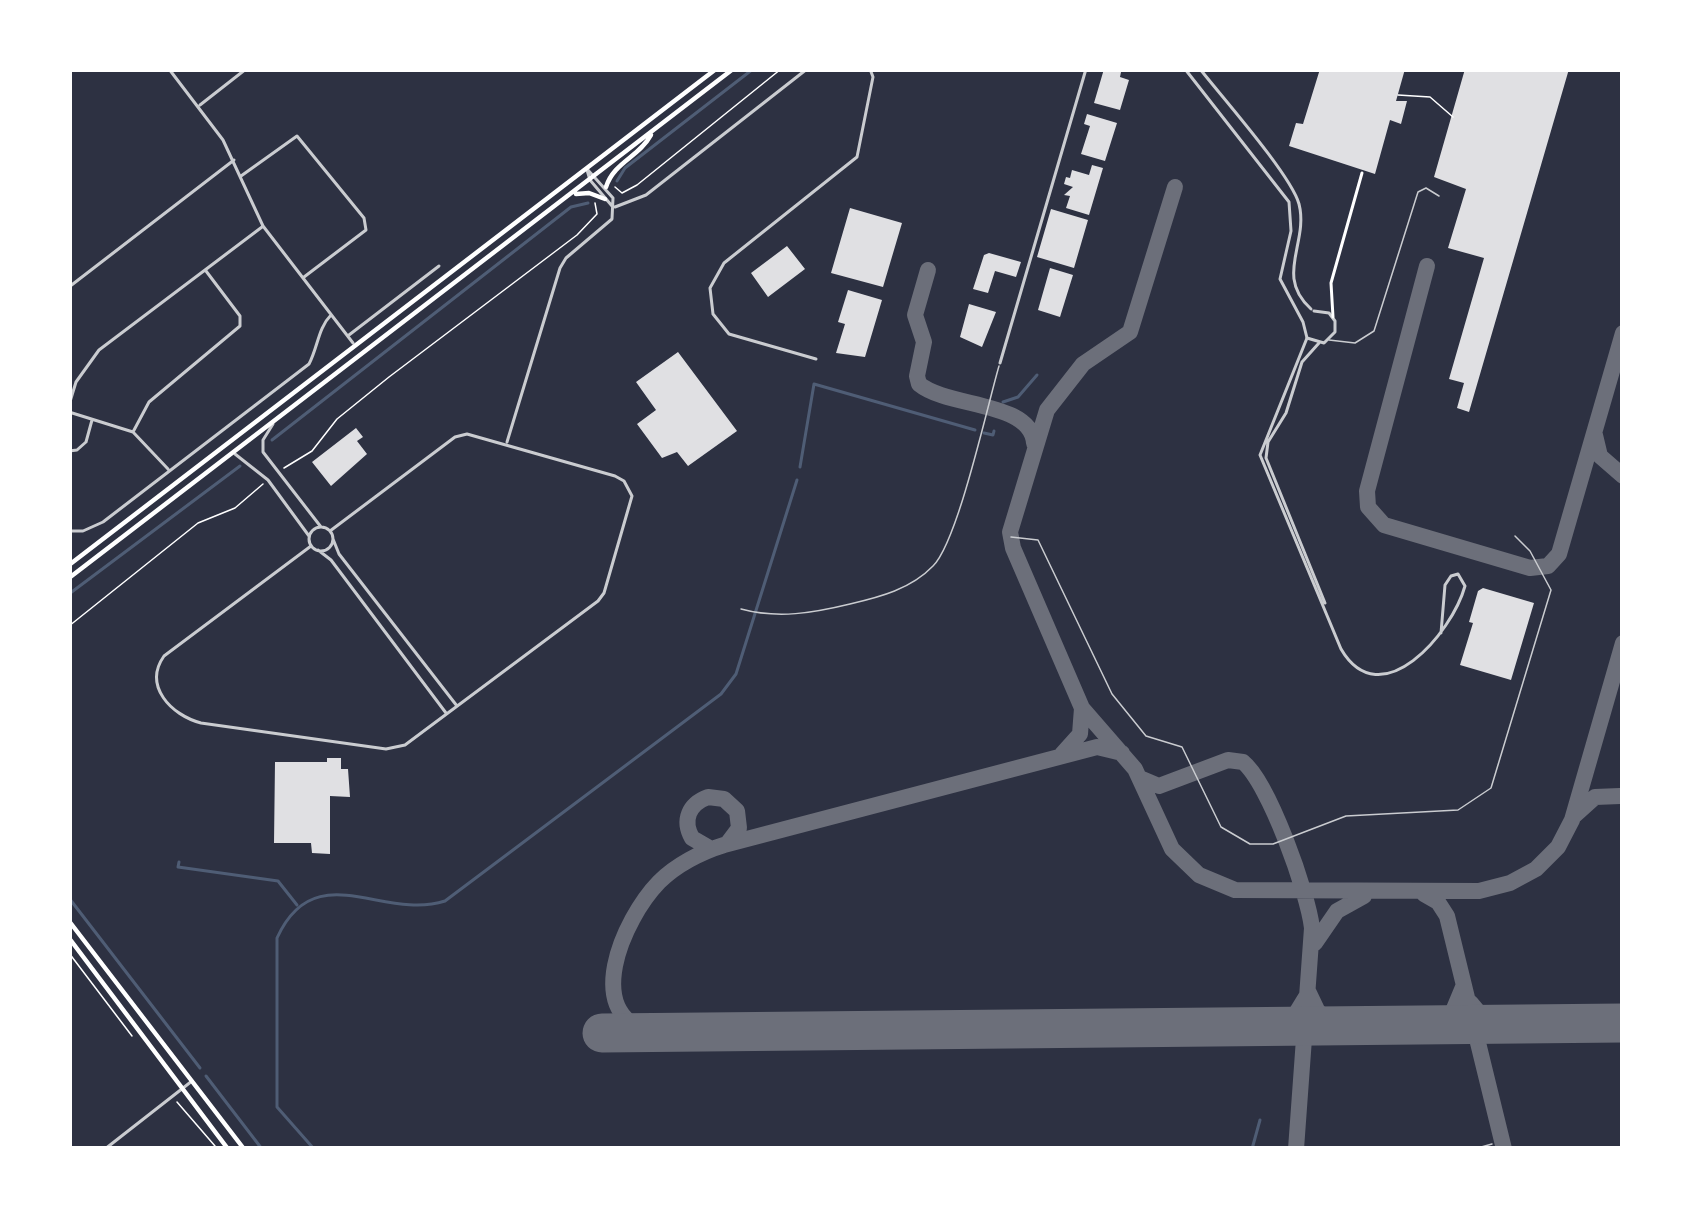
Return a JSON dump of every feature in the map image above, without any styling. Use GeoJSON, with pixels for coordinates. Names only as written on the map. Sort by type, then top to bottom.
{"type":"FeatureCollection","features":[{"type":"Feature","properties":{"kind":"main road"},"geometry":{"type":"LineString","coordinates":[[69,565],[716,69]]}},
{"type":"Feature","properties":{"kind":"main road"},"geometry":{"type":"LineString","coordinates":[[69,578],[733,69]]}},
{"type":"Feature","properties":{"kind":"main road"},"geometry":{"type":"LineString","coordinates":[[606,187],[619,164],[646,144],[654,130]]}},
{"type":"Feature","properties":{"kind":"main road"},"geometry":{"type":"LineString","coordinates":[[1333,317],[1330,283],[1362,173]]}},
{"type":"Feature","properties":{"kind":"main road"},"geometry":{"type":"LineString","coordinates":[[568,196],[589,193],[605,199]]}},
{"type":"Feature","properties":{"kind":"main road"},"geometry":{"type":"LineString","coordinates":[[354,344],[368,347]]}},
{"type":"Feature","properties":{"kind":"main road"},"geometry":{"type":"LineString","coordinates":[[348,361],[354,344]]}},
{"type":"Feature","properties":{"kind":"main road"},"geometry":{"type":"LineString","coordinates":[[69,565],[84,567]]}},
{"type":"Feature","properties":{"kind":"main road"},"geometry":{"type":"LineString","coordinates":[[69,921],[244,1149]]}},
{"type":"Feature","properties":{"kind":"main road"},"geometry":{"type":"LineString","coordinates":[[69,938],[225,1149]]}},
{"type":"Feature","properties":{"kind":"street"},"geometry":{"type":"LineString","coordinates":[[169,69],[233,160],[262,226],[354,344]]}},
{"type":"Feature","properties":{"kind":"street"},"geometry":{"type":"LineString","coordinates":[[198,106],[245,69]]}},
{"type":"Feature","properties":{"kind":"street"},"geometry":{"type":"LineString","coordinates":[[613,208],[646,195],[807,69]]}},
{"type":"Feature","properties":{"kind":"street"},"geometry":{"type":"LineString","coordinates":[[816,359],[729,334],[713,314],[710,288],[724,263],[857,158],[871,69]]}},
{"type":"Feature","properties":{"kind":"street"},"geometry":{"type":"LineString","coordinates":[[1000,363],[1086,69]]}},
{"type":"Feature","properties":{"kind":"street"},"geometry":{"type":"LineString","coordinates":[[1185,69],[1288,202],[1292,231],[1280,279],[1303,322],[1306,338],[1260,455],[1345,656],[1370,674],[1415,660],[1441,634],[1464,590],[1458,574],[1445,585],[1441,634]]}},
{"type":"Feature","properties":{"kind":"street"},"geometry":{"type":"LineString","coordinates":[[1200,69],[1295,196],[1301,223],[1292,276],[1299,296],[1314,311]]}},
{"type":"Feature","properties":{"kind":"street"},"geometry":{"type":"LineString","coordinates":[[241,176],[297,136],[364,218],[365,230],[303,278]]}},
{"type":"Feature","properties":{"kind":"street"},"geometry":{"type":"LineString","coordinates":[[69,286],[233,160]]}},
{"type":"Feature","properties":{"kind":"street"},"geometry":{"type":"LineString","coordinates":[[587,169],[613,208]]}},
{"type":"Feature","properties":{"kind":"street"},"geometry":{"type":"LineString","coordinates":[[507,443],[560,268],[608,225],[613,198],[593,177]]}},
{"type":"Feature","properties":{"kind":"street"},"geometry":{"type":"LineString","coordinates":[[69,405],[76,382],[99,350],[262,226]]}},
{"type":"Feature","properties":{"kind":"street"},"geometry":{"type":"LineString","coordinates":[[348,336],[439,266]]}},
{"type":"Feature","properties":{"kind":"street"},"geometry":{"type":"LineString","coordinates":[[133,432],[149,401],[240,326],[240,316],[205,270]]}},
{"type":"Feature","properties":{"kind":"street"},"geometry":{"type":"LineString","coordinates":[[1303,322],[1314,311],[1324,311],[1333,317],[1335,332],[1302,362],[1286,412],[1268,442],[1266,458],[1327,610]]}},
{"type":"Feature","properties":{"kind":"street"},"geometry":{"type":"LineString","coordinates":[[69,531],[103,522],[309,364],[319,346],[321,325],[331,315]]}},
{"type":"Feature","properties":{"kind":"street"},"geometry":{"type":"LineString","coordinates":[[1306,338],[1318,343]]}},
{"type":"Feature","properties":{"kind":"street"},"geometry":{"type":"LineString","coordinates":[[69,412],[133,432],[170,471]]}},
{"type":"Feature","properties":{"kind":"street"},"geometry":{"type":"LineString","coordinates":[[282,413],[265,434],[263,452],[321,526],[330,531],[339,554],[458,707]]}},
{"type":"Feature","properties":{"kind":"street"},"geometry":{"type":"LineString","coordinates":[[69,451],[77,451],[86,442],[92,418]]}},
{"type":"Feature","properties":{"kind":"street"},"geometry":{"type":"LineString","coordinates":[[311,546],[164,656],[156,670],[156,688],[188,719],[396,748],[448,715],[598,601],[631,505],[630,488],[615,476],[467,434],[455,437],[330,531]]}},
{"type":"Feature","properties":{"kind":"street"},"geometry":{"type":"LineString","coordinates":[[231,453],[263,474],[309,536],[311,546],[328,557],[448,715]]}},
{"type":"Feature","properties":{"kind":"street"},"geometry":{"type":"LineString","coordinates":[[309,536],[321,526]]}},
{"type":"Feature","properties":{"kind":"street"},"geometry":{"type":"LineString","coordinates":[[318,550],[327,548],[333,539]]}},
{"type":"Feature","properties":{"kind":"street"},"geometry":{"type":"LineString","coordinates":[[105,1149],[192,1081]]}},
{"type":"Feature","properties":{"kind":"lane"},"geometry":{"type":"LineString","coordinates":[[1329,340],[1350,344],[1368,338],[1380,321],[1418,193],[1426,188],[1438,196]]}},
{"type":"Feature","properties":{"kind":"lane"},"geometry":{"type":"LineString","coordinates":[[741,609],[759,614],[821,611],[900,589],[935,565],[951,532],[1000,363]]}},
{"type":"Feature","properties":{"kind":"lane"},"geometry":{"type":"LineString","coordinates":[[1011,537],[1037,540],[1103,680],[1146,736],[1182,747],[1221,826],[1238,840],[1263,845],[1346,816],[1458,810],[1491,788],[1551,590],[1530,550],[1515,536]]}},
{"type":"Feature","properties":{"kind":"lane"},"geometry":{"type":"LineString","coordinates":[[1474,1149],[1492,1144]]}},
{"type":"Feature","properties":{"kind":"path"},"geometry":{"type":"LineString","coordinates":[[613,179],[619,193],[637,185],[781,69]]}},
{"type":"Feature","properties":{"kind":"path"},"geometry":{"type":"LineString","coordinates":[[1398,95],[1425,95],[1453,117]]}},
{"type":"Feature","properties":{"kind":"path"},"geometry":{"type":"LineString","coordinates":[[281,470],[312,451],[337,418],[579,233],[598,210],[588,197]]}},
{"type":"Feature","properties":{"kind":"path"},"geometry":{"type":"LineString","coordinates":[[69,626],[198,523],[244,502],[265,482]]}},
{"type":"Feature","properties":{"kind":"path"},"geometry":{"type":"LineString","coordinates":[[69,953],[140,1045]]}},
{"type":"Feature","properties":{"kind":"path"},"geometry":{"type":"LineString","coordinates":[[177,1102],[225,1149]]}},
{"type":"Feature","properties":{"kind":"building"},"geometry":{"type":"Polygon","coordinates":[[[1104,69],[1121,72],[1120,77],[1129,80],[1120,110],[1094,103],[1104,69]]]}},
{"type":"Feature","properties":{"kind":"building"},"geometry":{"type":"Polygon","coordinates":[[[1320,69],[1405,69],[1396,101],[1407,101],[1401,124],[1390,120],[1375,174],[1289,146],[1296,123],[1303,124],[1320,69]]]}},
{"type":"Feature","properties":{"kind":"building"},"geometry":{"type":"Polygon","coordinates":[[[1465,69],[1569,69],[1469,412],[1457,408],[1464,383],[1449,379],[1484,258],[1448,248],[1466,189],[1434,177],[1465,69]]]}},
{"type":"Feature","properties":{"kind":"building"},"geometry":{"type":"Polygon","coordinates":[[[1087,114],[1117,123],[1105,161],[1081,154],[1090,126],[1084,124],[1087,114]]]}},
{"type":"Feature","properties":{"kind":"building"},"geometry":{"type":"Polygon","coordinates":[[[1092,165],[1103,168],[1089,215],[1066,208],[1070,196],[1064,195],[1073,187],[1064,184],[1066,177],[1070,178],[1072,170],[1089,175],[1092,165]]]}},
{"type":"Feature","properties":{"kind":"building"},"geometry":{"type":"Polygon","coordinates":[[[850,208],[902,223],[883,287],[831,273],[850,208]]]}},
{"type":"Feature","properties":{"kind":"building"},"geometry":{"type":"Polygon","coordinates":[[[1051,209],[1088,220],[1074,268],[1037,257],[1051,209]]]}},
{"type":"Feature","properties":{"kind":"building"},"geometry":{"type":"Polygon","coordinates":[[[787,246],[805,269],[768,297],[751,273],[787,246]]]}},
{"type":"Feature","properties":{"kind":"building"},"geometry":{"type":"Polygon","coordinates":[[[984,255],[1021,262],[1016,277],[995,271],[988,293],[973,289],[984,255]]]}},
{"type":"Feature","properties":{"kind":"building"},"geometry":{"type":"Polygon","coordinates":[[[1050,268],[1073,275],[1060,317],[1038,310],[1050,268]]]}},
{"type":"Feature","properties":{"kind":"building"},"geometry":{"type":"Polygon","coordinates":[[[848,290],[882,300],[865,357],[836,353],[845,324],[838,322],[848,290]]]}},
{"type":"Feature","properties":{"kind":"building"},"geometry":{"type":"Polygon","coordinates":[[[969,304],[996,312],[982,347],[960,337],[969,304]]]}},
{"type":"Feature","properties":{"kind":"building"},"geometry":{"type":"Polygon","coordinates":[[[678,352],[737,431],[688,466],[677,452],[662,458],[637,424],[656,410],[636,382],[678,352]]]}},
{"type":"Feature","properties":{"kind":"building"},"geometry":{"type":"Polygon","coordinates":[[[356,428],[363,437],[357,441],[367,454],[331,486],[312,462],[356,428]]]}},
{"type":"Feature","properties":{"kind":"building"},"geometry":{"type":"Polygon","coordinates":[[[1483,588],[1534,603],[1511,680],[1460,665],[1478,591],[1483,588]]]}},
{"type":"Feature","properties":{"kind":"building"},"geometry":{"type":"Polygon","coordinates":[[[327,758],[341,758],[341,769],[348,769],[350,797],[330,796],[330,854],[312,853],[311,843],[274,843],[275,762],[327,762],[327,758]]]}},
{"type":"Feature","properties":{"kind":"waterway"},"geometry":{"type":"LineString","coordinates":[[617,181],[625,168],[753,69]]}},
{"type":"Feature","properties":{"kind":"waterway"},"geometry":{"type":"LineString","coordinates":[[272,440],[571,207],[588,203]]}},
{"type":"Feature","properties":{"kind":"waterway"},"geometry":{"type":"LineString","coordinates":[[1003,402],[1018,397],[1037,375]]}},
{"type":"Feature","properties":{"kind":"waterway"},"geometry":{"type":"LineString","coordinates":[[800,467],[814,384],[975,430]]}},
{"type":"Feature","properties":{"kind":"waterway"},"geometry":{"type":"LineString","coordinates":[[984,433],[993,435],[994,431]]}},
{"type":"Feature","properties":{"kind":"waterway"},"geometry":{"type":"LineString","coordinates":[[69,594],[240,466]]}},
{"type":"Feature","properties":{"kind":"waterway"},"geometry":{"type":"LineString","coordinates":[[314,1149],[277,1107],[277,938],[293,913],[310,900],[330,895],[398,904],[445,901],[721,694],[736,674],[797,480]]}},
{"type":"Feature","properties":{"kind":"waterway"},"geometry":{"type":"LineString","coordinates":[[179,862],[178,867],[278,881],[297,905]]}},
{"type":"Feature","properties":{"kind":"waterway"},"geometry":{"type":"LineString","coordinates":[[69,898],[200,1068]]}},
{"type":"Feature","properties":{"kind":"waterway"},"geometry":{"type":"LineString","coordinates":[[206,1076],[262,1149]]}},
{"type":"Feature","properties":{"kind":"waterway"},"geometry":{"type":"LineString","coordinates":[[1252,1149],[1260,1120]]}},
{"type":"Feature","properties":{"kind":"taxiway"},"geometry":{"type":"LineString","coordinates":[[1175,187],[1130,332],[1083,364],[1047,410],[1010,532],[1082,708],[1135,769],[1172,849],[1199,875],[1235,890],[1479,891],[1510,883],[1536,869],[1558,847],[1572,820],[1623,643]]}},
{"type":"Feature","properties":{"kind":"taxiway"},"geometry":{"type":"LineString","coordinates":[[1427,266],[1367,491],[1368,507],[1384,525],[1530,568],[1548,566],[1559,554],[1623,333]]}},
{"type":"Feature","properties":{"kind":"taxiway"},"geometry":{"type":"LineString","coordinates":[[928,270],[915,315],[924,342],[919,384],[1019,419],[1034,443]]}},
{"type":"Feature","properties":{"kind":"taxiway"},"geometry":{"type":"LineString","coordinates":[[1595,435],[1600,456],[1623,476]]}},
{"type":"Feature","properties":{"kind":"taxiway"},"geometry":{"type":"LineString","coordinates":[[1062,754],[1080,734],[1082,708]]}},
{"type":"Feature","properties":{"kind":"taxiway"},"geometry":{"type":"LineString","coordinates":[[655,1033],[632,1024],[618,1008],[615,966],[645,898],[681,865],[724,845],[1097,747],[1122,753]]}},
{"type":"Feature","properties":{"kind":"taxiway"},"geometry":{"type":"LineString","coordinates":[[1140,778],[1159,786],[1228,760],[1243,762],[1275,815],[1312,928],[1296,1149]]}},
{"type":"Feature","properties":{"kind":"taxiway"},"geometry":{"type":"LineString","coordinates":[[1575,815],[1595,797],[1620,796]]}},
{"type":"Feature","properties":{"kind":"taxiway"},"geometry":{"type":"LineString","coordinates":[[711,849],[692,838],[688,825],[692,808],[708,797],[724,799],[737,811],[739,828],[727,844]]}},
{"type":"Feature","properties":{"kind":"taxiway"},"geometry":{"type":"LineString","coordinates":[[1424,894],[1438,902],[1447,916],[1504,1149]]}},
{"type":"Feature","properties":{"kind":"taxiway"},"geometry":{"type":"LineString","coordinates":[[1315,943],[1337,911],[1364,896]]}},
{"type":"Feature","properties":{"kind":"taxiway"},"geometry":{"type":"LineString","coordinates":[[1433,1024],[1453,1011],[1463,987]]}},
{"type":"Feature","properties":{"kind":"taxiway"},"geometry":{"type":"LineString","coordinates":[[1308,991],[1318,1012],[1340,1025]]}},
{"type":"Feature","properties":{"kind":"taxiway"},"geometry":{"type":"LineString","coordinates":[[1275,1025],[1295,1015],[1306,997]]}},
{"type":"Feature","properties":{"kind":"taxiway"},"geometry":{"type":"LineString","coordinates":[[1471,1003],[1481,1015],[1500,1023]]}},
{"type":"Feature","properties":{"kind":"runway"},"geometry":{"type":"LineString","coordinates":[[602,1033],[1623,1023]]}}]}
